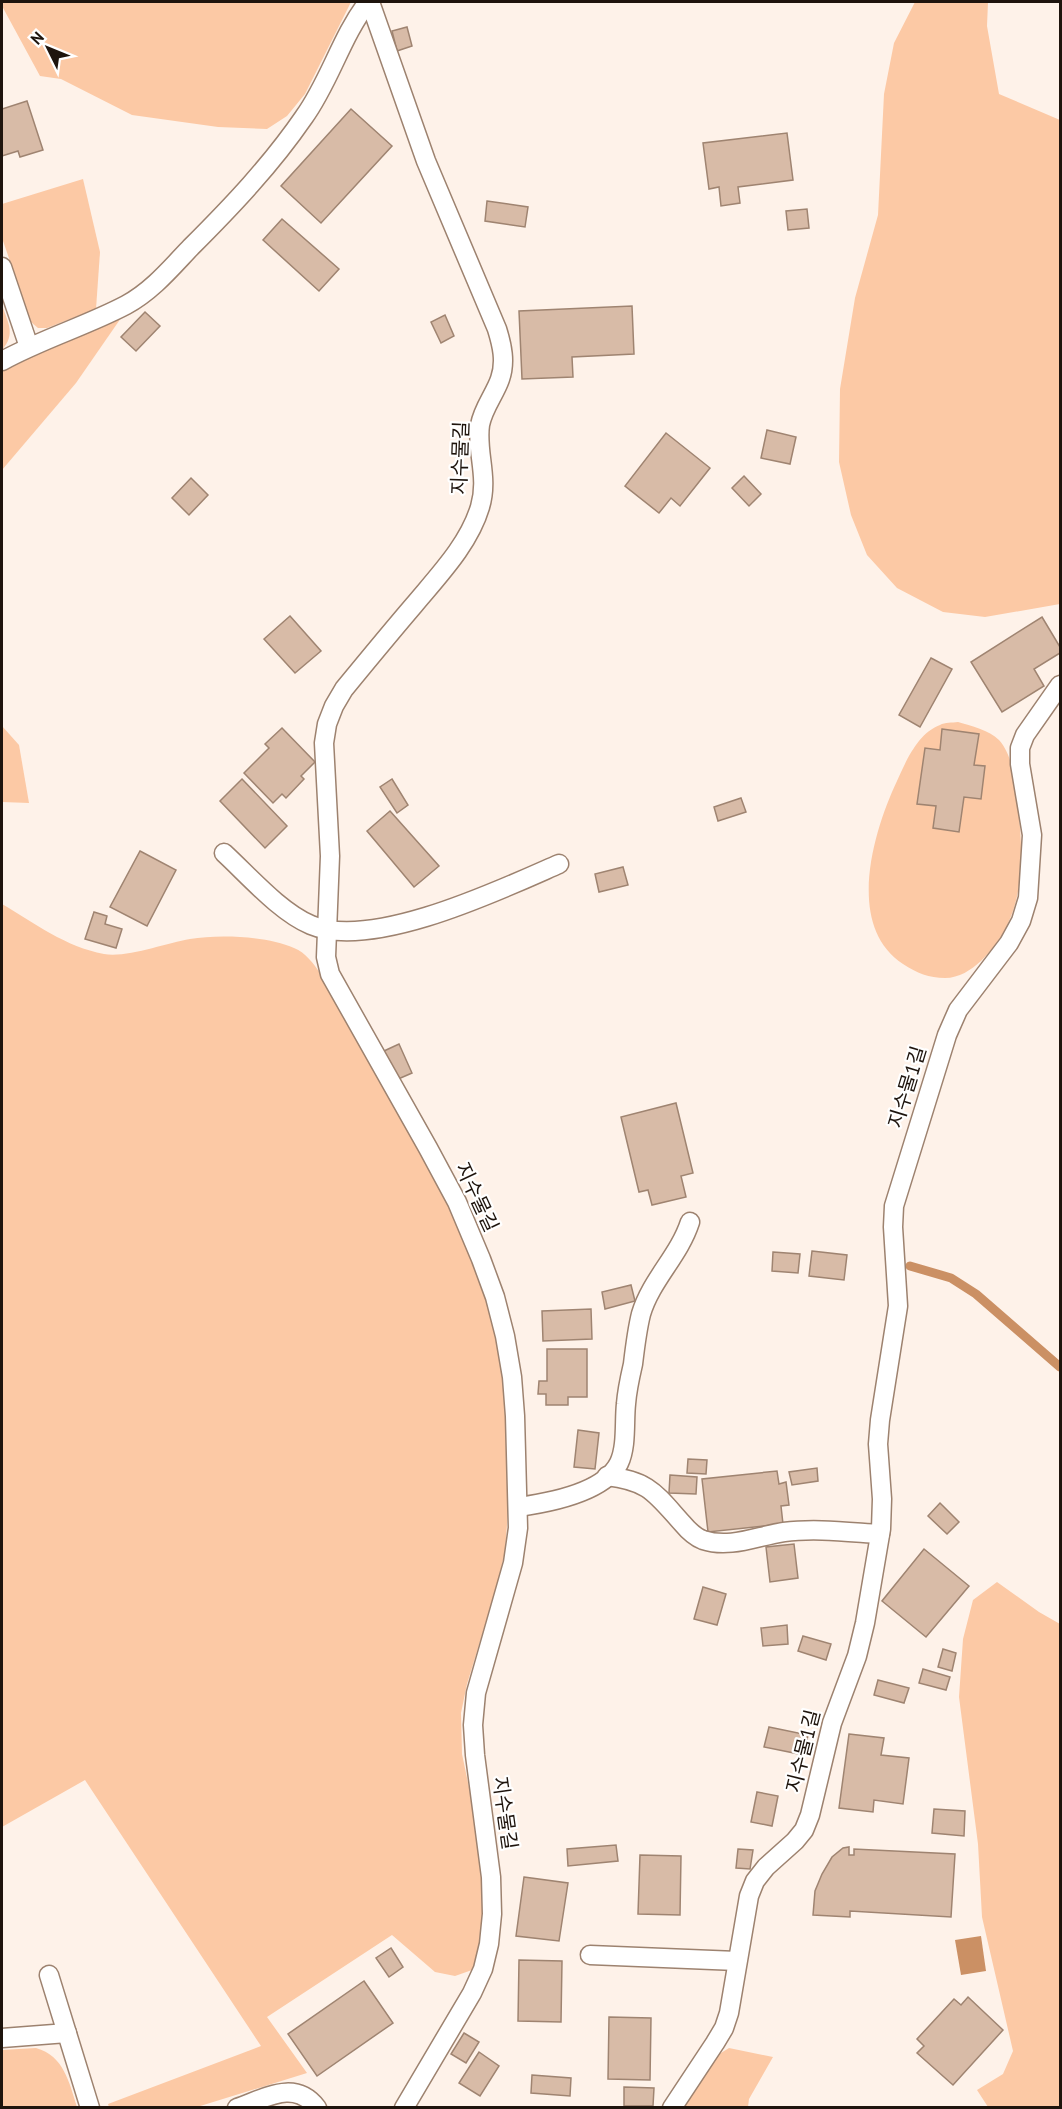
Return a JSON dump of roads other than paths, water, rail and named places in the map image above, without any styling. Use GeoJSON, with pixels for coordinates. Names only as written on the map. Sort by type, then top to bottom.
{"type":"FeatureCollection","features":[{"type":"Feature","properties":{"kind":"lane","name":"지수물길"},"geometry":{"type":"LineString","coordinates":[[2,361],[127,304],[149,290],[248,189],[280,151],[307,114],[356,18],[369,2]]}},
{"type":"Feature","properties":{"kind":"lane","name":"지수물길"},"geometry":{"type":"LineString","coordinates":[[369,2],[426,161],[497,329],[502,346],[503,363],[500,378],[484,411],[480,425],[483,489],[473,524],[461,546],[438,576],[344,689],[327,724],[324,742],[330,856],[326,957],[330,974],[393,1083],[457,1202],[495,1298],[512,1377],[515,1416],[518,1528],[513,1563],[479,1683],[473,1725],[491,1877],[492,1914],[489,1944],[483,1969],[472,1993],[404,2108]]}},
{"type":"Feature","properties":{"kind":"lane"},"geometry":{"type":"LineString","coordinates":[[2,267],[29,347]]}},
{"type":"Feature","properties":{"kind":"lane","name":"지수물1길"},"geometry":{"type":"LineString","coordinates":[[672,2108],[724,2028],[729,2013],[745,1911],[755,1881],[804,1830],[810,1815],[832,1723],[857,1656],[880,1534],[882,1499],[878,1444],[898,1306],[892,1227],[894,1206],[947,1035],[958,1010],[1009,943],[1021,921],[1028,898],[1032,835],[1020,764],[1020,748],[1025,735],[1060,685]]}},
{"type":"Feature","properties":{"kind":"lane"},"geometry":{"type":"LineString","coordinates":[[224,853],[295,916],[312,926],[327,930],[364,930],[455,908],[559,864]]}},
{"type":"Feature","properties":{"kind":"lane"},"geometry":{"type":"LineString","coordinates":[[518,1507],[560,1500],[593,1486],[608,1476],[618,1464],[623,1451],[626,1400],[641,1314],[659,1278],[680,1249],[690,1222]]}},
{"type":"Feature","properties":{"kind":"lane"},"geometry":{"type":"LineString","coordinates":[[608,1476],[643,1484],[657,1494],[686,1528],[701,1539],[723,1544],[792,1532],[842,1531],[880,1534]]}},
{"type":"Feature","properties":{"kind":"lane"},"geometry":{"type":"LineString","coordinates":[[590,1955],[737,1961]]}},
{"type":"Feature","properties":{"kind":"lane"},"geometry":{"type":"LineString","coordinates":[[49,1975],[90,2108]]}},
{"type":"Feature","properties":{"kind":"lane"},"geometry":{"type":"LineString","coordinates":[[2,2038],[67,2033]]}},
{"type":"Feature","properties":{"kind":"lane"},"geometry":{"type":"LineString","coordinates":[[237,2108],[290,2091],[310,2098],[317,2108]]}},
{"type":"Feature","properties":{"kind":"waterway"},"geometry":{"type":"LineString","coordinates":[[910,1266],[951,1278],[976,1294],[1060,1367]]}}]}
